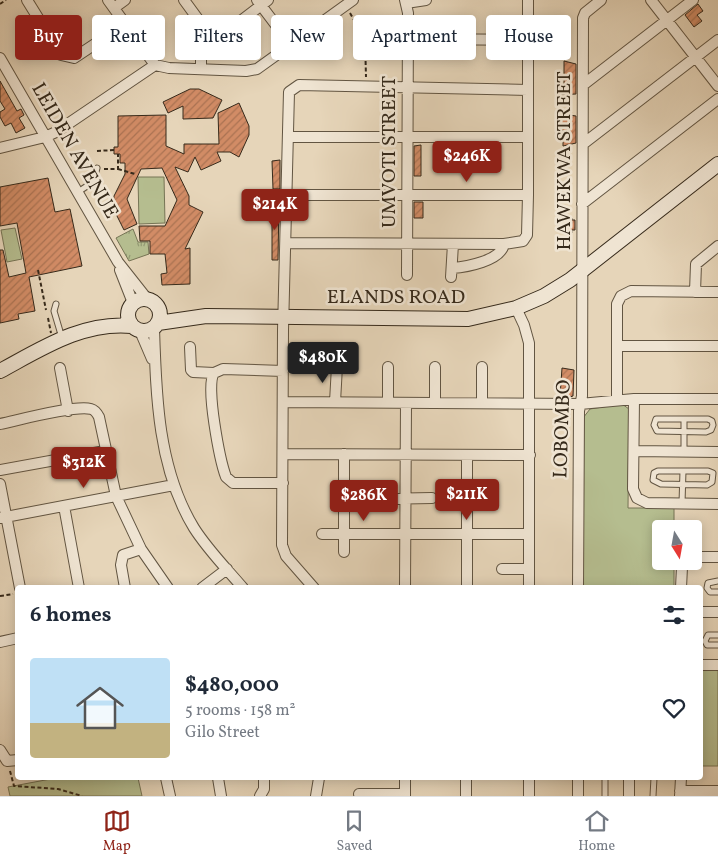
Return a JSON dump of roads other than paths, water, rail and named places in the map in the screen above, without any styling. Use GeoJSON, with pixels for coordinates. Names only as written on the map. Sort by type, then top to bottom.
{"type":"FeatureCollection","features":[{"type":"Feature","properties":{"kind":"street"},"geometry":{"type":"LineString","coordinates":[[28,0],[61,55],[74,58],[92,46]]}},
{"type":"Feature","properties":{"kind":"street"},"geometry":{"type":"LineString","coordinates":[[119,15],[111,4],[124,0]]}},
{"type":"Feature","properties":{"kind":"street"},"geometry":{"type":"LineString","coordinates":[[184,0],[195,15]]}},
{"type":"Feature","properties":{"kind":"street"},"geometry":{"type":"LineString","coordinates":[[406,1],[426,0]]}},
{"type":"Feature","properties":{"kind":"street"},"geometry":{"type":"LineString","coordinates":[[528,0],[528,15]]}},
{"type":"Feature","properties":{"kind":"street","name":"HAWEKWA STREET"},"geometry":{"type":"LineString","coordinates":[[582,271],[583,18],[601,0]]}},
{"type":"Feature","properties":{"kind":"street"},"geometry":{"type":"LineString","coordinates":[[651,0],[718,86]]}},
{"type":"Feature","properties":{"kind":"street"},"geometry":{"type":"LineString","coordinates":[[583,85],[693,0]]}},
{"type":"Feature","properties":{"kind":"street","name":"UMVOTI STREET"},"geometry":{"type":"LineString","coordinates":[[406,1],[407,15]]}},
{"type":"Feature","properties":{"kind":"street"},"geometry":{"type":"LineString","coordinates":[[246,15],[262,2],[271,15]]}},
{"type":"Feature","properties":{"kind":"street"},"geometry":{"type":"LineString","coordinates":[[333,15],[350,3]]}},
{"type":"Feature","properties":{"kind":"street"},"geometry":{"type":"LineString","coordinates":[[583,144],[718,40]]}},
{"type":"Feature","properties":{"kind":"street","name":"LEIDEN AVENUE"},"geometry":{"type":"LineString","coordinates":[[0,58],[118,262],[136,287],[152,303]]}},
{"type":"Feature","properties":{"kind":"street"},"geometry":{"type":"LineString","coordinates":[[151,60],[154,64],[169,68],[257,69],[271,59]]}},
{"type":"Feature","properties":{"kind":"street"},"geometry":{"type":"LineString","coordinates":[[201,69],[202,60]]}},
{"type":"Feature","properties":{"kind":"street","name":"UMVOTI STREET"},"geometry":{"type":"LineString","coordinates":[[407,275],[408,60]]}},
{"type":"Feature","properties":{"kind":"street"},"geometry":{"type":"LineString","coordinates":[[287,243],[519,243],[525,238],[528,195],[528,60]]}},
{"type":"Feature","properties":{"kind":"street"},"geometry":{"type":"LineString","coordinates":[[0,148],[45,137],[68,124],[154,64]]}},
{"type":"Feature","properties":{"kind":"street"},"geometry":{"type":"LineString","coordinates":[[311,585],[288,559],[283,549],[283,371],[288,195],[288,95],[293,87],[299,85],[528,90]]}},
{"type":"Feature","properties":{"kind":"street"},"geometry":{"type":"LineString","coordinates":[[582,204],[718,99]]}},
{"type":"Feature","properties":{"kind":"street"},"geometry":{"type":"LineString","coordinates":[[288,137],[527,137]]}},
{"type":"Feature","properties":{"kind":"street","name":"ELANDS ROAD"},"geometry":{"type":"LineString","coordinates":[[152,303],[164,310],[206,316],[452,320],[484,316],[516,308],[557,288],[582,271],[718,164]]}},
{"type":"Feature","properties":{"kind":"street"},"geometry":{"type":"LineString","coordinates":[[288,195],[528,195]]}},
{"type":"Feature","properties":{"kind":"street"},"geometry":{"type":"LineString","coordinates":[[453,244],[452,272],[497,255],[502,251],[504,244]]}},
{"type":"Feature","properties":{"kind":"street"},"geometry":{"type":"LineString","coordinates":[[695,292],[696,264],[718,246]]}},
{"type":"Feature","properties":{"kind":"street","name":"LEIDEN AVENUE"},"geometry":{"type":"LineString","coordinates":[[118,262],[130,308]]}},
{"type":"Feature","properties":{"kind":"street","name":"LOBOMBO"},"geometry":{"type":"LineString","coordinates":[[578,585],[582,271]]}},
{"type":"Feature","properties":{"kind":"street"},"geometry":{"type":"LineString","coordinates":[[617,400],[617,304],[624,294],[631,292],[718,292]]}},
{"type":"Feature","properties":{"kind":"street"},"geometry":{"type":"LineString","coordinates":[[0,371],[57,338],[87,330],[130,308],[138,300],[152,303],[160,314],[156,325],[156,379],[163,444],[174,485],[195,529],[240,585]]}},
{"type":"Feature","properties":{"kind":"street"},"geometry":{"type":"LineString","coordinates":[[130,308],[136,328],[148,347],[156,379]]}},
{"type":"Feature","properties":{"kind":"street"},"geometry":{"type":"LineString","coordinates":[[516,308],[524,325],[529,344],[529,585]]}},
{"type":"Feature","properties":{"kind":"street","name":"ELANDS ROAD"},"geometry":{"type":"LineString","coordinates":[[156,325],[206,316]]}},
{"type":"Feature","properties":{"kind":"street"},"geometry":{"type":"LineString","coordinates":[[87,330],[136,328],[156,325]]}},
{"type":"Feature","properties":{"kind":"street"},"geometry":{"type":"LineString","coordinates":[[617,346],[718,346]]}},
{"type":"Feature","properties":{"kind":"street"},"geometry":{"type":"LineString","coordinates":[[190,347],[192,372],[214,373],[223,369],[283,371]]}},
{"type":"Feature","properties":{"kind":"street"},"geometry":{"type":"LineString","coordinates":[[335,402],[337,366]]}},
{"type":"Feature","properties":{"kind":"street"},"geometry":{"type":"LineString","coordinates":[[388,367],[388,402]]}},
{"type":"Feature","properties":{"kind":"street"},"geometry":{"type":"LineString","coordinates":[[435,403],[436,367]]}},
{"type":"Feature","properties":{"kind":"street"},"geometry":{"type":"LineString","coordinates":[[482,367],[482,403]]}},
{"type":"Feature","properties":{"kind":"street"},"geometry":{"type":"LineString","coordinates":[[60,368],[68,410]]}},
{"type":"Feature","properties":{"kind":"street"},"geometry":{"type":"LineString","coordinates":[[214,373],[210,381],[213,410],[226,477],[233,483],[283,483]]}},
{"type":"Feature","properties":{"kind":"street"},"geometry":{"type":"LineString","coordinates":[[283,402],[580,404],[634,399],[718,399]]}},
{"type":"Feature","properties":{"kind":"street"},"geometry":{"type":"LineString","coordinates":[[634,399],[633,489],[637,498],[647,503],[718,504]]}},
{"type":"Feature","properties":{"kind":"street"},"geometry":{"type":"LineString","coordinates":[[405,585],[406,403]]}},
{"type":"Feature","properties":{"kind":"street"},"geometry":{"type":"LineString","coordinates":[[0,424],[68,410],[89,408],[95,411],[99,417],[116,496],[141,549],[166,585]]}},
{"type":"Feature","properties":{"kind":"street"},"geometry":{"type":"LineString","coordinates":[[0,470],[105,451]]}},
{"type":"Feature","properties":{"kind":"street"},"geometry":{"type":"LineString","coordinates":[[634,451],[718,452]]}},
{"type":"Feature","properties":{"kind":"street"},"geometry":{"type":"LineString","coordinates":[[283,454],[530,455]]}},
{"type":"Feature","properties":{"kind":"street"},"geometry":{"type":"LineString","coordinates":[[344,454],[344,552]]}},
{"type":"Feature","properties":{"kind":"street"},"geometry":{"type":"LineString","coordinates":[[467,455],[467,585]]}},
{"type":"Feature","properties":{"kind":"street"},"geometry":{"type":"LineString","coordinates":[[0,484],[3,517],[19,585]]}},
{"type":"Feature","properties":{"kind":"street"},"geometry":{"type":"LineString","coordinates":[[3,517],[174,485]]}},
{"type":"Feature","properties":{"kind":"street"},"geometry":{"type":"LineString","coordinates":[[379,499],[432,498]]}},
{"type":"Feature","properties":{"kind":"street"},"geometry":{"type":"LineString","coordinates":[[64,506],[79,585]]}},
{"type":"Feature","properties":{"kind":"street"},"geometry":{"type":"LineString","coordinates":[[322,534],[529,534]]}},
{"type":"Feature","properties":{"kind":"street"},"geometry":{"type":"LineString","coordinates":[[125,585],[122,558],[126,552],[141,549]]}},
{"type":"Feature","properties":{"kind":"street"},"geometry":{"type":"LineString","coordinates":[[702,557],[718,557]]}},
{"type":"Feature","properties":{"kind":"street"},"geometry":{"type":"LineString","coordinates":[[206,585],[227,569]]}},
{"type":"Feature","properties":{"kind":"street"},"geometry":{"type":"LineString","coordinates":[[502,569],[529,569]]}},
{"type":"Feature","properties":{"kind":"street"},"geometry":{"type":"LineString","coordinates":[[682,570],[682,585]]}},
{"type":"Feature","properties":{"kind":"street"},"geometry":{"type":"LineString","coordinates":[[703,612],[718,612]]}},
{"type":"Feature","properties":{"kind":"street"},"geometry":{"type":"LineString","coordinates":[[0,642],[15,639]]}},
{"type":"Feature","properties":{"kind":"street"},"geometry":{"type":"LineString","coordinates":[[703,665],[718,665]]}},
{"type":"Feature","properties":{"kind":"street"},"geometry":{"type":"LineString","coordinates":[[0,750],[4,758],[14,761]]}},
{"type":"Feature","properties":{"kind":"street"},"geometry":{"type":"LineString","coordinates":[[166,780],[170,796]]}},
{"type":"Feature","properties":{"kind":"street"},"geometry":{"type":"LineString","coordinates":[[218,780],[221,796]]}},
{"type":"Feature","properties":{"kind":"street"},"geometry":{"type":"LineString","coordinates":[[260,796],[264,789],[264,780]]}},
{"type":"Feature","properties":{"kind":"street"},"geometry":{"type":"LineString","coordinates":[[316,796],[319,780]]}},
{"type":"Feature","properties":{"kind":"street"},"geometry":{"type":"LineString","coordinates":[[359,794],[405,795],[405,780]]}},
{"type":"Feature","properties":{"kind":"street"},"geometry":{"type":"LineString","coordinates":[[466,780],[466,796]]}},
{"type":"Feature","properties":{"kind":"street"},"geometry":{"type":"LineString","coordinates":[[529,780],[529,796]]}},
{"type":"Feature","properties":{"kind":"street"},"geometry":{"type":"LineString","coordinates":[[578,780],[578,796]]}},
{"type":"Feature","properties":{"kind":"street"},"geometry":{"type":"LineString","coordinates":[[629,780],[629,796]]}},
{"type":"Feature","properties":{"kind":"street"},"geometry":{"type":"LineString","coordinates":[[681,780],[680,793],[718,791]]}},
{"type":"Feature","properties":{"kind":"lane"},"geometry":{"type":"LineString","coordinates":[[77,192],[93,182],[97,169]]}},
{"type":"Feature","properties":{"kind":"lane"},"geometry":{"type":"LineString","coordinates":[[56,304],[54,311],[57,338]]}},
{"type":"Feature","properties":{"kind":"lane"},"geometry":{"type":"LineString","coordinates":[[684,419],[684,452]]}},
{"type":"Feature","properties":{"kind":"lane"},"geometry":{"type":"LineString","coordinates":[[684,419],[708,419],[712,421],[713,425],[709,431],[657,431],[654,425],[656,420],[684,419]]}},
{"type":"Feature","properties":{"kind":"lane"},"geometry":{"type":"LineString","coordinates":[[658,471],[682,471],[711,472],[714,479],[706,485],[657,484],[653,476],[658,471]]}},
{"type":"Feature","properties":{"kind":"lane"},"geometry":{"type":"LineString","coordinates":[[682,471],[682,503]]}},
{"type":"Feature","properties":{"kind":"lane"},"geometry":{"type":"LineString","coordinates":[[718,581],[708,583],[707,588],[710,592],[718,592]]}},
{"type":"Feature","properties":{"kind":"lane"},"geometry":{"type":"LineString","coordinates":[[718,635],[708,635],[705,641],[707,645],[718,645]]}},
{"type":"Feature","properties":{"kind":"lane"},"geometry":{"type":"LineString","coordinates":[[605,780],[605,796]]}},
{"type":"Feature","properties":{"kind":"lane"},"geometry":{"type":"LineString","coordinates":[[653,796],[654,780]]}}]}
